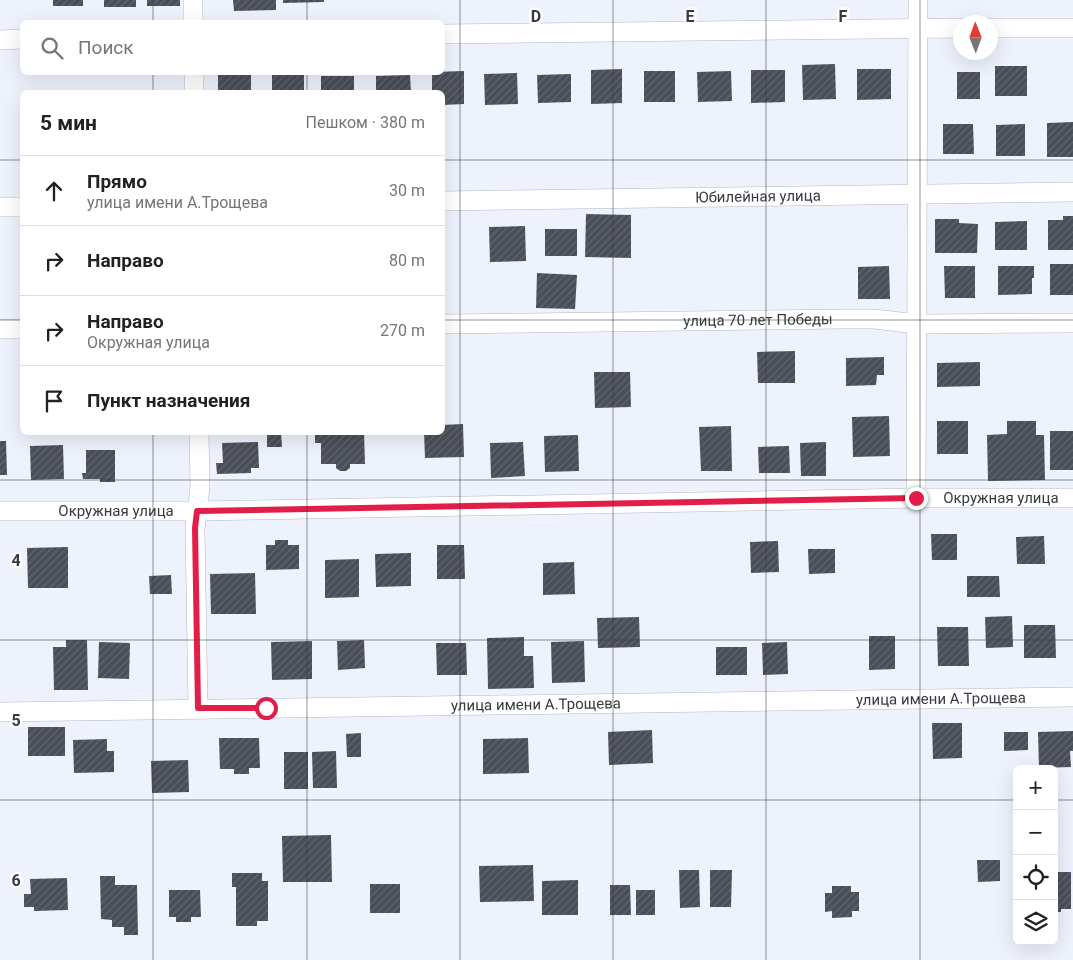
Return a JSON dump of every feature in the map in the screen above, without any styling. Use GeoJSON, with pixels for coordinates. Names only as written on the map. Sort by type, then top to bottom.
{"type":"FeatureCollection","features":[{"type":"Feature","properties":{"kind":"street"},"geometry":{"type":"LineString","coordinates":[[193,0],[193,20]]}},
{"type":"Feature","properties":{"kind":"street"},"geometry":{"type":"LineString","coordinates":[[916,498],[918,0]]}},
{"type":"Feature","properties":{"kind":"street"},"geometry":{"type":"LineString","coordinates":[[445,34],[953,28]]}},
{"type":"Feature","properties":{"kind":"street"},"geometry":{"type":"LineString","coordinates":[[998,28],[1073,28]]}},
{"type":"Feature","properties":{"kind":"street"},"geometry":{"type":"LineString","coordinates":[[0,40],[20,39]]}},
{"type":"Feature","properties":{"kind":"street"},"geometry":{"type":"LineString","coordinates":[[194,75],[194,90]]}},
{"type":"Feature","properties":{"kind":"street","name":"Юбилейная улица"},"geometry":{"type":"LineString","coordinates":[[445,201],[1073,192]]}},
{"type":"Feature","properties":{"kind":"street"},"geometry":{"type":"LineString","coordinates":[[0,207],[20,207]]}},
{"type":"Feature","properties":{"kind":"street","name":"улица 70 лет Победы"},"geometry":{"type":"LineString","coordinates":[[445,324],[844,319],[874,319],[917,324],[1073,323]]}},
{"type":"Feature","properties":{"kind":"street"},"geometry":{"type":"LineString","coordinates":[[0,329],[20,328]]}},
{"type":"Feature","properties":{"kind":"street"},"geometry":{"type":"LineString","coordinates":[[198,708],[195,528],[200,480],[199,435]]}},
{"type":"Feature","properties":{"kind":"street","name":"Окружная улица"},"geometry":{"type":"LineString","coordinates":[[0,511],[197,511],[916,498],[1073,498]]}},
{"type":"Feature","properties":{"kind":"street","name":"улица имени А.Трощева"},"geometry":{"type":"LineString","coordinates":[[0,712],[1073,697]]}},
{"type":"Feature","properties":{"kind":"building"},"geometry":{"type":"Polygon","coordinates":[[[53,0],[83,0],[83,6],[53,6],[53,0]]]}},
{"type":"Feature","properties":{"kind":"building"},"geometry":{"type":"Polygon","coordinates":[[[104,0],[136,0],[136,7],[104,7],[104,0]]]}},
{"type":"Feature","properties":{"kind":"building"},"geometry":{"type":"Polygon","coordinates":[[[147,0],[180,0],[180,6],[147,6],[147,0]]]}},
{"type":"Feature","properties":{"kind":"building"},"geometry":{"type":"Polygon","coordinates":[[[233,0],[276,0],[276,10],[234,11],[233,0]]]}},
{"type":"Feature","properties":{"kind":"building"},"geometry":{"type":"Polygon","coordinates":[[[283,0],[324,0],[324,2],[283,3],[283,0]]]}},
{"type":"Feature","properties":{"kind":"building"},"geometry":{"type":"Polygon","coordinates":[[[835,64],[836,99],[803,100],[802,65],[835,64]]]}},
{"type":"Feature","properties":{"kind":"building"},"geometry":{"type":"Polygon","coordinates":[[[995,66],[1027,66],[1027,96],[995,96],[995,66]]]}},
{"type":"Feature","properties":{"kind":"building"},"geometry":{"type":"Polygon","coordinates":[[[622,69],[622,103],[591,104],[591,70],[622,69]]]}},
{"type":"Feature","properties":{"kind":"building"},"geometry":{"type":"Polygon","coordinates":[[[857,69],[891,69],[891,99],[857,100],[857,69]]]}},
{"type":"Feature","properties":{"kind":"building"},"geometry":{"type":"Polygon","coordinates":[[[751,70],[785,70],[785,102],[751,103],[751,70]]]}},
{"type":"Feature","properties":{"kind":"building"},"geometry":{"type":"Polygon","coordinates":[[[464,71],[464,104],[445,105],[445,90],[432,90],[432,75],[445,75],[445,72],[464,71]]]}},
{"type":"Feature","properties":{"kind":"building"},"geometry":{"type":"Polygon","coordinates":[[[644,71],[675,71],[675,102],[644,102],[644,71]]]}},
{"type":"Feature","properties":{"kind":"building"},"geometry":{"type":"Polygon","coordinates":[[[731,71],[732,101],[698,102],[697,72],[731,71]]]}},
{"type":"Feature","properties":{"kind":"building"},"geometry":{"type":"Polygon","coordinates":[[[957,72],[980,72],[980,99],[957,99],[957,72]]]}},
{"type":"Feature","properties":{"kind":"building"},"geometry":{"type":"Polygon","coordinates":[[[517,73],[518,104],[485,105],[484,74],[517,73]]]}},
{"type":"Feature","properties":{"kind":"building"},"geometry":{"type":"Polygon","coordinates":[[[571,74],[571,102],[538,103],[537,75],[571,74]]]}},
{"type":"Feature","properties":{"kind":"building"},"geometry":{"type":"Polygon","coordinates":[[[218,75],[251,75],[251,90],[218,90],[218,75]]]}},
{"type":"Feature","properties":{"kind":"building"},"geometry":{"type":"Polygon","coordinates":[[[272,75],[304,75],[304,90],[272,90],[272,75]]]}},
{"type":"Feature","properties":{"kind":"building"},"geometry":{"type":"Polygon","coordinates":[[[410,75],[411,90],[376,90],[376,76],[410,75]]]}},
{"type":"Feature","properties":{"kind":"building"},"geometry":{"type":"Polygon","coordinates":[[[321,76],[354,76],[354,90],[321,90],[321,76]]]}},
{"type":"Feature","properties":{"kind":"building"},"geometry":{"type":"Polygon","coordinates":[[[1073,122],[1073,157],[1047,157],[1047,123],[1073,122]]]}},
{"type":"Feature","properties":{"kind":"building"},"geometry":{"type":"Polygon","coordinates":[[[943,124],[973,124],[974,154],[943,154],[943,124]]]}},
{"type":"Feature","properties":{"kind":"building"},"geometry":{"type":"Polygon","coordinates":[[[1025,124],[1025,156],[996,156],[996,125],[1025,124]]]}},
{"type":"Feature","properties":{"kind":"building"},"geometry":{"type":"Polygon","coordinates":[[[586,214],[631,215],[631,258],[585,257],[586,214]]]}},
{"type":"Feature","properties":{"kind":"building"},"geometry":{"type":"Polygon","coordinates":[[[1063,216],[1073,216],[1073,250],[1048,250],[1048,220],[1063,220],[1063,216]]]}},
{"type":"Feature","properties":{"kind":"building"},"geometry":{"type":"Polygon","coordinates":[[[935,219],[959,219],[959,223],[978,224],[977,253],[935,253],[935,219]]]}},
{"type":"Feature","properties":{"kind":"building"},"geometry":{"type":"Polygon","coordinates":[[[1027,221],[1027,250],[995,250],[995,222],[1027,221]]]}},
{"type":"Feature","properties":{"kind":"building"},"geometry":{"type":"Polygon","coordinates":[[[525,226],[526,261],[490,262],[489,227],[525,226]]]}},
{"type":"Feature","properties":{"kind":"building"},"geometry":{"type":"Polygon","coordinates":[[[545,229],[577,229],[577,256],[545,256],[545,229]]]}},
{"type":"Feature","properties":{"kind":"building"},"geometry":{"type":"Polygon","coordinates":[[[1050,264],[1073,264],[1073,295],[1050,295],[1050,264]]]}},
{"type":"Feature","properties":{"kind":"building"},"geometry":{"type":"Polygon","coordinates":[[[889,266],[890,299],[858,299],[858,267],[889,266]]]}},
{"type":"Feature","properties":{"kind":"building"},"geometry":{"type":"Polygon","coordinates":[[[944,266],[975,266],[975,298],[945,298],[944,266]]]}},
{"type":"Feature","properties":{"kind":"building"},"geometry":{"type":"Polygon","coordinates":[[[998,266],[1034,266],[1032,294],[998,295],[998,266]]]}},
{"type":"Feature","properties":{"kind":"building"},"geometry":{"type":"Polygon","coordinates":[[[537,273],[577,275],[575,309],[536,308],[537,273]]]}},
{"type":"Feature","properties":{"kind":"building"},"geometry":{"type":"Polygon","coordinates":[[[795,351],[795,383],[758,383],[757,352],[795,351]]]}},
{"type":"Feature","properties":{"kind":"building"},"geometry":{"type":"Polygon","coordinates":[[[884,357],[884,375],[877,375],[876,385],[846,386],[846,358],[884,357]]]}},
{"type":"Feature","properties":{"kind":"building"},"geometry":{"type":"Polygon","coordinates":[[[980,362],[980,386],[937,387],[937,363],[980,362]]]}},
{"type":"Feature","properties":{"kind":"building"},"geometry":{"type":"Polygon","coordinates":[[[594,372],[630,372],[631,407],[595,408],[594,372]]]}},
{"type":"Feature","properties":{"kind":"building"},"geometry":{"type":"Polygon","coordinates":[[[889,416],[890,456],[853,457],[852,417],[889,416]]]}},
{"type":"Feature","properties":{"kind":"building"},"geometry":{"type":"Polygon","coordinates":[[[937,421],[968,421],[968,454],[937,454],[937,421]]]}},
{"type":"Feature","properties":{"kind":"building"},"geometry":{"type":"Polygon","coordinates":[[[1007,421],[1036,421],[1036,435],[1044,435],[1045,480],[988,481],[987,435],[1007,434],[1007,421]]]}},
{"type":"Feature","properties":{"kind":"building"},"geometry":{"type":"Polygon","coordinates":[[[463,424],[464,457],[425,458],[424,435],[445,435],[445,425],[463,424]]]}},
{"type":"Feature","properties":{"kind":"building"},"geometry":{"type":"Polygon","coordinates":[[[731,426],[732,471],[701,471],[699,427],[731,426]]]}},
{"type":"Feature","properties":{"kind":"building"},"geometry":{"type":"Polygon","coordinates":[[[1050,431],[1073,431],[1073,470],[1050,470],[1050,431]]]}},
{"type":"Feature","properties":{"kind":"building"},"geometry":{"type":"Polygon","coordinates":[[[267,435],[281,435],[282,447],[267,447],[267,435]]]}},
{"type":"Feature","properties":{"kind":"building"},"geometry":{"type":"Polygon","coordinates":[[[315,435],[364,435],[365,464],[350,464],[350,468],[346,471],[340,471],[336,468],[336,464],[321,464],[321,443],[315,443],[315,435]]]}},
{"type":"Feature","properties":{"kind":"building"},"geometry":{"type":"Polygon","coordinates":[[[578,435],[579,471],[545,472],[544,436],[578,435]]]}},
{"type":"Feature","properties":{"kind":"building"},"geometry":{"type":"Polygon","coordinates":[[[0,441],[6,441],[7,475],[0,475],[0,441]]]}},
{"type":"Feature","properties":{"kind":"building"},"geometry":{"type":"Polygon","coordinates":[[[258,442],[259,468],[251,468],[251,473],[217,474],[216,463],[223,463],[222,443],[258,442]]]}},
{"type":"Feature","properties":{"kind":"building"},"geometry":{"type":"Polygon","coordinates":[[[523,442],[525,476],[491,478],[490,443],[523,442]]]}},
{"type":"Feature","properties":{"kind":"building"},"geometry":{"type":"Polygon","coordinates":[[[826,442],[826,476],[801,476],[800,443],[826,442]]]}},
{"type":"Feature","properties":{"kind":"building"},"geometry":{"type":"Polygon","coordinates":[[[63,445],[64,479],[31,480],[30,446],[63,445]]]}},
{"type":"Feature","properties":{"kind":"building"},"geometry":{"type":"Polygon","coordinates":[[[789,446],[790,473],[759,473],[758,447],[789,446]]]}},
{"type":"Feature","properties":{"kind":"building"},"geometry":{"type":"Polygon","coordinates":[[[86,450],[115,450],[115,482],[100,482],[100,479],[83,479],[82,473],[86,473],[86,450]]]}},
{"type":"Feature","properties":{"kind":"building"},"geometry":{"type":"Polygon","coordinates":[[[931,534],[957,534],[957,560],[932,560],[931,534]]]}},
{"type":"Feature","properties":{"kind":"building"},"geometry":{"type":"Polygon","coordinates":[[[1044,536],[1045,564],[1017,564],[1016,537],[1044,536]]]}},
{"type":"Feature","properties":{"kind":"building"},"geometry":{"type":"Polygon","coordinates":[[[275,540],[288,540],[288,545],[299,545],[299,569],[266,570],[266,545],[275,545],[275,540]]]}},
{"type":"Feature","properties":{"kind":"building"},"geometry":{"type":"Polygon","coordinates":[[[778,541],[779,572],[751,573],[750,542],[778,541]]]}},
{"type":"Feature","properties":{"kind":"building"},"geometry":{"type":"Polygon","coordinates":[[[437,545],[464,545],[465,579],[437,579],[437,545]]]}},
{"type":"Feature","properties":{"kind":"building"},"geometry":{"type":"Polygon","coordinates":[[[68,547],[68,588],[28,588],[27,548],[68,547]]]}},
{"type":"Feature","properties":{"kind":"building"},"geometry":{"type":"Polygon","coordinates":[[[808,549],[835,549],[835,573],[809,574],[808,549]]]}},
{"type":"Feature","properties":{"kind":"building"},"geometry":{"type":"Polygon","coordinates":[[[411,553],[411,586],[376,587],[375,554],[411,553]]]}},
{"type":"Feature","properties":{"kind":"building"},"geometry":{"type":"Polygon","coordinates":[[[359,559],[359,597],[325,598],[325,560],[359,559]]]}},
{"type":"Feature","properties":{"kind":"building"},"geometry":{"type":"Polygon","coordinates":[[[574,562],[575,594],[543,595],[543,563],[574,562]]]}},
{"type":"Feature","properties":{"kind":"building"},"geometry":{"type":"Polygon","coordinates":[[[255,573],[256,614],[211,614],[210,574],[255,573]]]}},
{"type":"Feature","properties":{"kind":"building"},"geometry":{"type":"Polygon","coordinates":[[[171,575],[172,594],[150,594],[149,576],[171,575]]]}},
{"type":"Feature","properties":{"kind":"building"},"geometry":{"type":"Polygon","coordinates":[[[967,576],[999,576],[1000,597],[967,597],[967,576]]]}},
{"type":"Feature","properties":{"kind":"building"},"geometry":{"type":"Polygon","coordinates":[[[1012,616],[1013,647],[986,648],[985,617],[1012,616]]]}},
{"type":"Feature","properties":{"kind":"building"},"geometry":{"type":"Polygon","coordinates":[[[639,617],[640,647],[598,648],[597,618],[639,617]]]}},
{"type":"Feature","properties":{"kind":"building"},"geometry":{"type":"Polygon","coordinates":[[[1024,625],[1055,625],[1056,658],[1024,658],[1024,625]]]}},
{"type":"Feature","properties":{"kind":"building"},"geometry":{"type":"Polygon","coordinates":[[[937,627],[968,627],[969,666],[938,666],[937,627]]]}},
{"type":"Feature","properties":{"kind":"building"},"geometry":{"type":"Polygon","coordinates":[[[869,636],[895,636],[895,669],[869,670],[869,636]]]}},
{"type":"Feature","properties":{"kind":"building"},"geometry":{"type":"Polygon","coordinates":[[[524,637],[524,656],[533,656],[534,688],[488,689],[487,638],[524,637]]]}},
{"type":"Feature","properties":{"kind":"building"},"geometry":{"type":"Polygon","coordinates":[[[66,640],[87,640],[88,690],[54,690],[53,647],[66,647],[66,640]]]}},
{"type":"Feature","properties":{"kind":"building"},"geometry":{"type":"Polygon","coordinates":[[[364,640],[365,668],[338,670],[337,641],[364,640]]]}},
{"type":"Feature","properties":{"kind":"building"},"geometry":{"type":"Polygon","coordinates":[[[312,641],[312,679],[272,680],[271,642],[312,641]]]}},
{"type":"Feature","properties":{"kind":"building"},"geometry":{"type":"Polygon","coordinates":[[[584,641],[585,682],[552,683],[551,642],[584,641]]]}},
{"type":"Feature","properties":{"kind":"building"},"geometry":{"type":"Polygon","coordinates":[[[99,642],[130,643],[129,679],[98,678],[99,642]]]}},
{"type":"Feature","properties":{"kind":"building"},"geometry":{"type":"Polygon","coordinates":[[[787,642],[788,674],[763,675],[762,643],[787,642]]]}},
{"type":"Feature","properties":{"kind":"building"},"geometry":{"type":"Polygon","coordinates":[[[436,643],[466,643],[467,675],[437,675],[436,643]]]}},
{"type":"Feature","properties":{"kind":"building"},"geometry":{"type":"Polygon","coordinates":[[[716,647],[747,647],[747,675],[716,675],[716,647]]]}},
{"type":"Feature","properties":{"kind":"building"},"geometry":{"type":"Polygon","coordinates":[[[932,723],[962,723],[962,758],[933,759],[932,723]]]}},
{"type":"Feature","properties":{"kind":"building"},"geometry":{"type":"Polygon","coordinates":[[[28,727],[65,727],[65,756],[28,756],[28,727]]]}},
{"type":"Feature","properties":{"kind":"building"},"geometry":{"type":"Polygon","coordinates":[[[652,730],[653,763],[609,765],[608,732],[652,730]]]}},
{"type":"Feature","properties":{"kind":"building"},"geometry":{"type":"Polygon","coordinates":[[[1073,731],[1073,751],[1070,751],[1071,767],[1039,765],[1038,732],[1073,731]]]}},
{"type":"Feature","properties":{"kind":"building"},"geometry":{"type":"Polygon","coordinates":[[[1004,732],[1028,732],[1028,750],[1004,751],[1004,732]]]}},
{"type":"Feature","properties":{"kind":"building"},"geometry":{"type":"Polygon","coordinates":[[[361,733],[361,757],[347,757],[346,734],[361,733]]]}},
{"type":"Feature","properties":{"kind":"building"},"geometry":{"type":"Polygon","coordinates":[[[219,738],[259,738],[260,768],[249,768],[249,774],[234,774],[234,769],[220,769],[219,738]]]}},
{"type":"Feature","properties":{"kind":"building"},"geometry":{"type":"Polygon","coordinates":[[[528,738],[529,773],[483,774],[483,739],[528,738]]]}},
{"type":"Feature","properties":{"kind":"building"},"geometry":{"type":"Polygon","coordinates":[[[107,739],[107,751],[114,751],[114,772],[74,773],[73,740],[107,739]]]}},
{"type":"Feature","properties":{"kind":"building"},"geometry":{"type":"Polygon","coordinates":[[[336,751],[337,788],[313,788],[312,752],[336,751]]]}},
{"type":"Feature","properties":{"kind":"building"},"geometry":{"type":"Polygon","coordinates":[[[284,752],[308,752],[308,789],[284,789],[284,752]]]}},
{"type":"Feature","properties":{"kind":"building"},"geometry":{"type":"Polygon","coordinates":[[[188,760],[189,792],[152,793],[151,761],[188,760]]]}},
{"type":"Feature","properties":{"kind":"building"},"geometry":{"type":"Polygon","coordinates":[[[331,835],[332,882],[283,882],[282,836],[331,835]]]}},
{"type":"Feature","properties":{"kind":"building"},"geometry":{"type":"Polygon","coordinates":[[[977,860],[1000,860],[1000,881],[978,882],[977,860]]]}},
{"type":"Feature","properties":{"kind":"building"},"geometry":{"type":"Polygon","coordinates":[[[533,865],[534,901],[480,902],[479,866],[533,865]]]}},
{"type":"Feature","properties":{"kind":"building"},"geometry":{"type":"Polygon","coordinates":[[[679,870],[699,870],[700,907],[680,908],[679,870]]]}},
{"type":"Feature","properties":{"kind":"building"},"geometry":{"type":"Polygon","coordinates":[[[710,870],[732,870],[731,907],[710,907],[710,870]]]}},
{"type":"Feature","properties":{"kind":"building"},"geometry":{"type":"Polygon","coordinates":[[[1058,872],[1071,872],[1071,909],[1061,909],[1061,912],[1058,912],[1058,872]]]}},
{"type":"Feature","properties":{"kind":"building"},"geometry":{"type":"Polygon","coordinates":[[[232,873],[262,873],[262,881],[268,881],[268,921],[257,921],[257,926],[236,926],[236,887],[232,887],[232,873]]]}},
{"type":"Feature","properties":{"kind":"building"},"geometry":{"type":"Polygon","coordinates":[[[100,876],[115,876],[115,885],[137,885],[138,935],[124,935],[124,927],[112,927],[112,920],[101,919],[100,876]]]}},
{"type":"Feature","properties":{"kind":"building"},"geometry":{"type":"Polygon","coordinates":[[[67,878],[68,910],[34,911],[34,907],[24,907],[24,894],[31,894],[30,879],[67,878]]]}},
{"type":"Feature","properties":{"kind":"building"},"geometry":{"type":"Polygon","coordinates":[[[578,880],[578,915],[542,915],[542,881],[578,880]]]}},
{"type":"Feature","properties":{"kind":"building"},"geometry":{"type":"Polygon","coordinates":[[[370,884],[400,884],[400,913],[370,913],[370,884]]]}},
{"type":"Feature","properties":{"kind":"building"},"geometry":{"type":"Polygon","coordinates":[[[610,885],[630,885],[631,915],[610,915],[610,885]]]}},
{"type":"Feature","properties":{"kind":"building"},"geometry":{"type":"Polygon","coordinates":[[[832,886],[851,886],[851,892],[859,892],[859,911],[852,911],[852,917],[832,918],[832,911],[825,912],[825,893],[832,893],[832,886]]]}},
{"type":"Feature","properties":{"kind":"building"},"geometry":{"type":"Polygon","coordinates":[[[169,890],[200,890],[201,917],[191,917],[191,922],[176,922],[176,917],[169,917],[169,890]]]}},
{"type":"Feature","properties":{"kind":"building"},"geometry":{"type":"Polygon","coordinates":[[[636,890],[655,890],[655,915],[636,915],[636,890]]]}},
{"type":"Feature","properties":{"kind":"route"},"geometry":{"type":"LineString","coordinates":[[266,708],[198,708],[195,528],[197,511],[916,498]]}}]}
